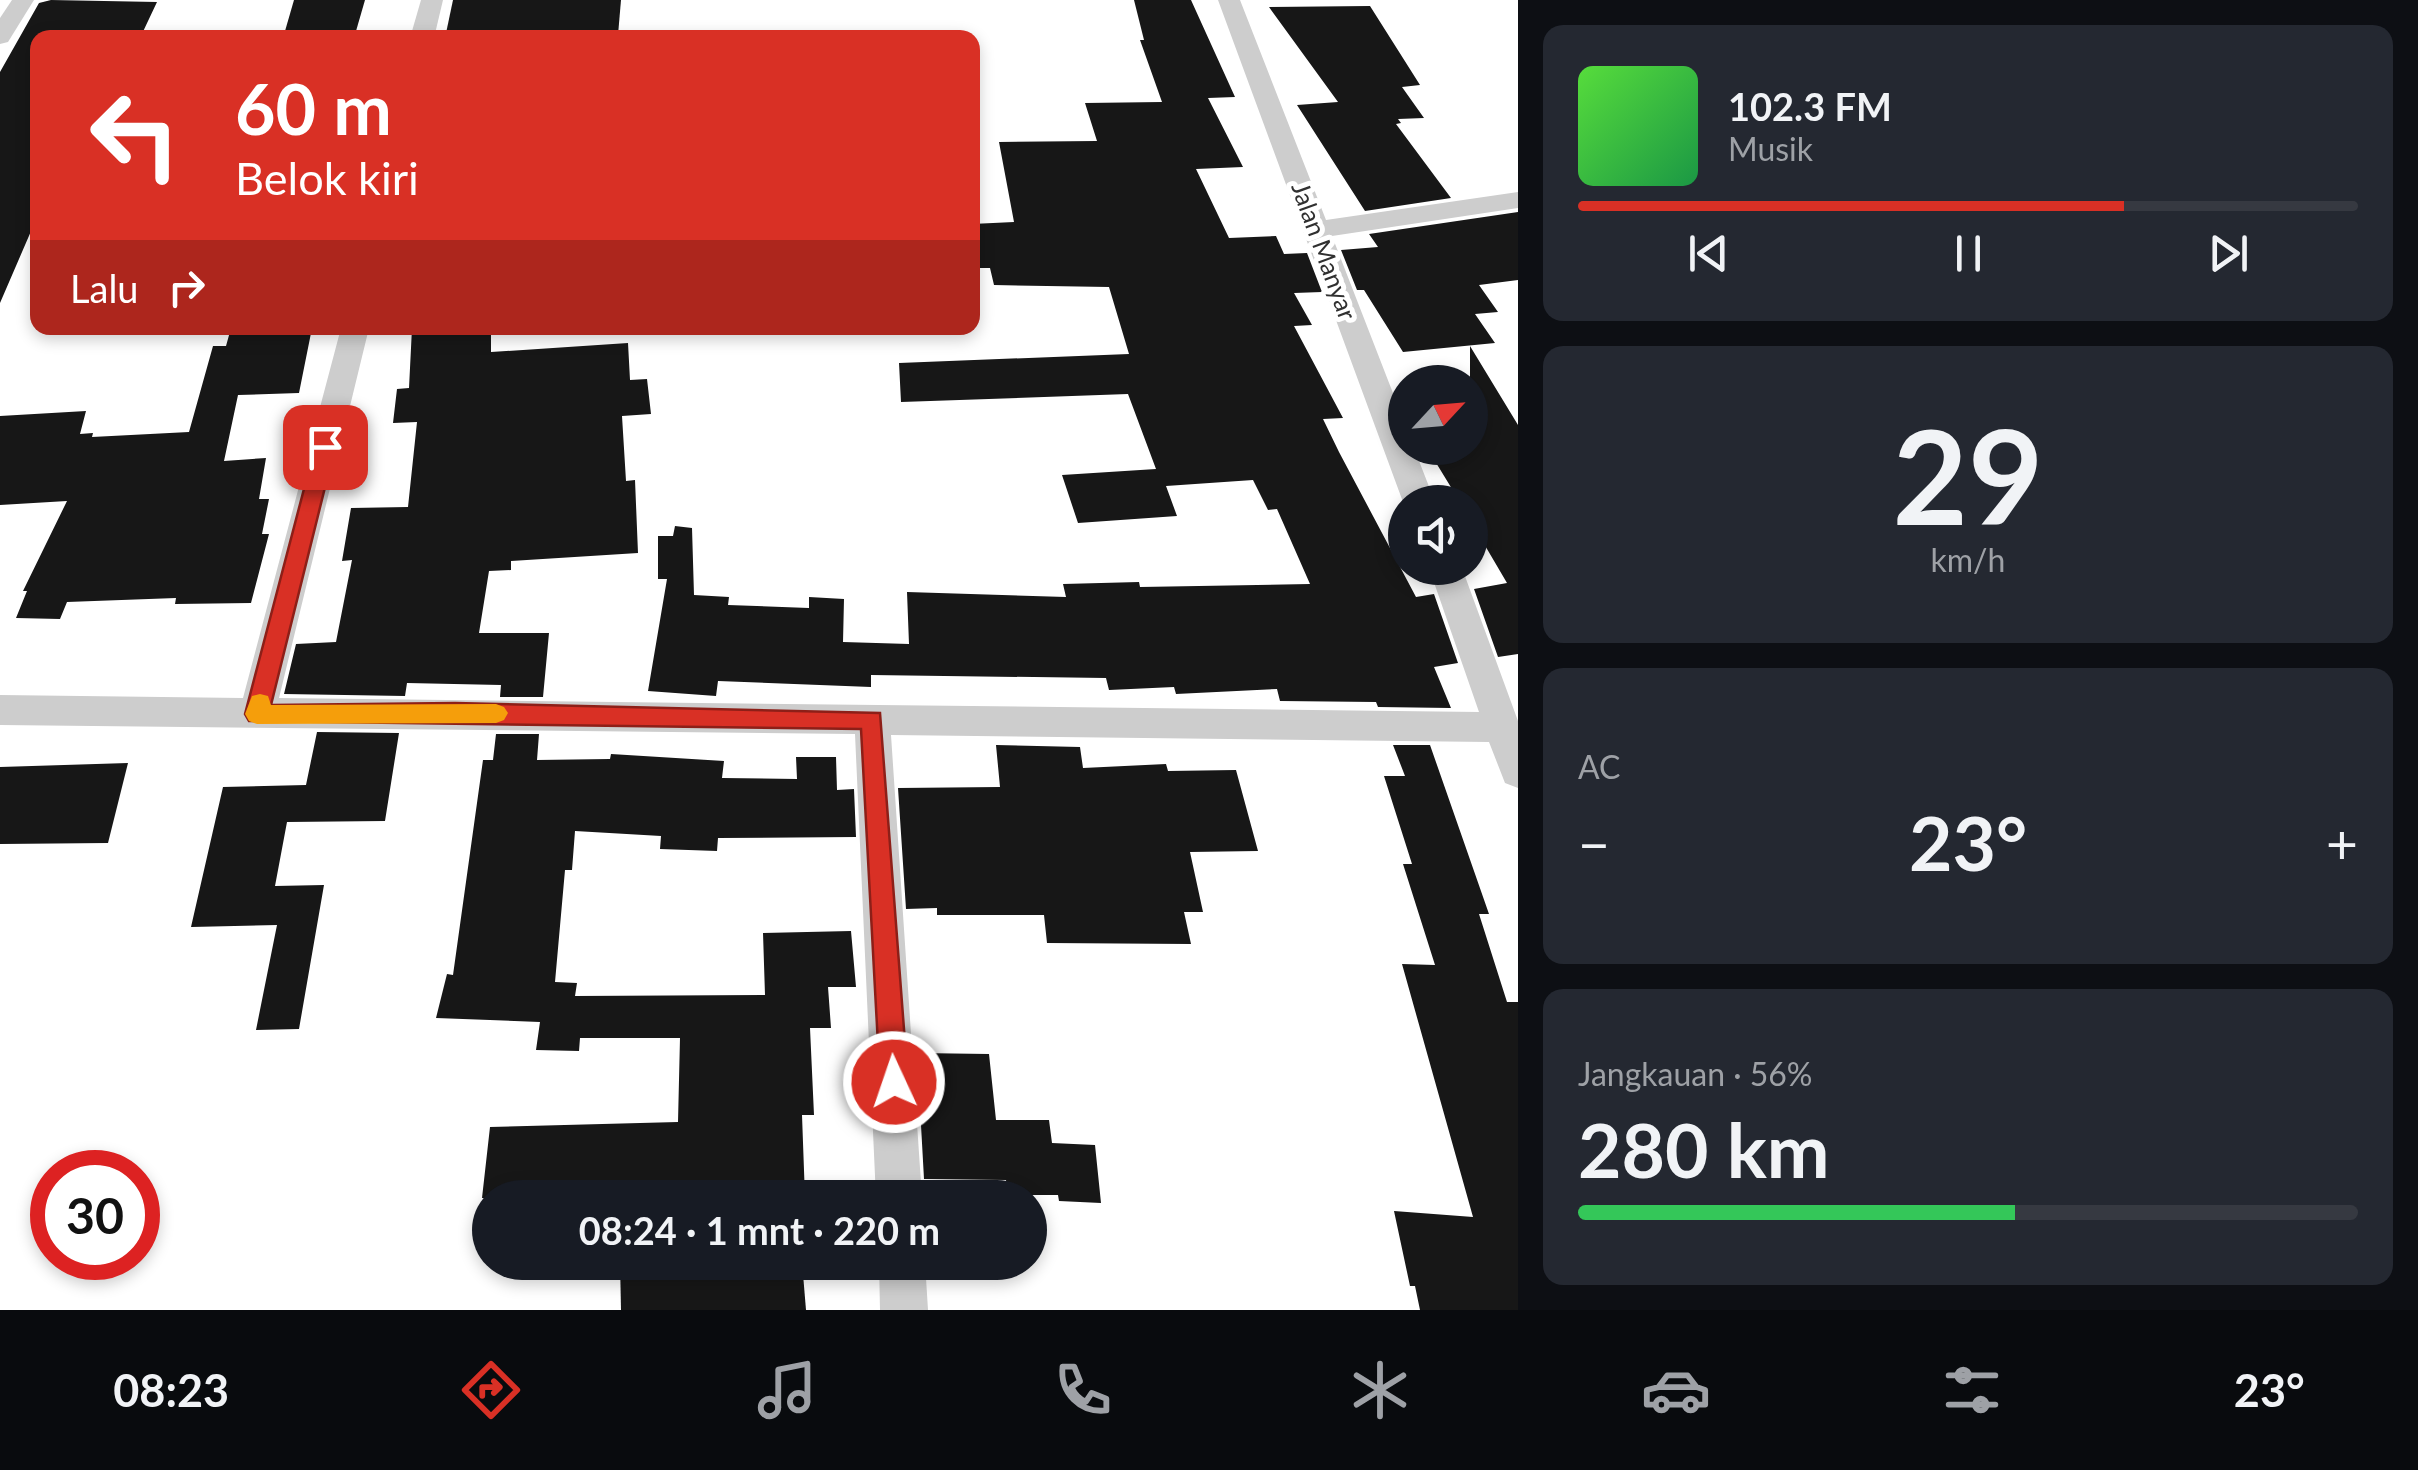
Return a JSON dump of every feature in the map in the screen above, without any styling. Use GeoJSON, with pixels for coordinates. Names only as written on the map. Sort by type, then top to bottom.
{"type":"FeatureCollection","features":[{"type":"Feature","properties":{"kind":"street"},"geometry":{"type":"LineString","coordinates":[[0,37],[23,0]]}},
{"type":"Feature","properties":{"kind":"street"},"geometry":{"type":"LineString","coordinates":[[424,30],[432,0]]}},
{"type":"Feature","properties":{"kind":"street","name":"Jalan Manyar"},"geometry":{"type":"LineString","coordinates":[[1229,0],[1414,485]]}},
{"type":"Feature","properties":{"kind":"street"},"geometry":{"type":"LineString","coordinates":[[1316,230],[1518,200]]}},
{"type":"Feature","properties":{"kind":"street"},"geometry":{"type":"LineString","coordinates":[[257,714],[352,335]]}},
{"type":"Feature","properties":{"kind":"street"},"geometry":{"type":"LineString","coordinates":[[1452,585],[1518,772]]}},
{"type":"Feature","properties":{"kind":"street"},"geometry":{"type":"LineString","coordinates":[[0,710],[1502,727]]}},
{"type":"Feature","properties":{"kind":"street"},"geometry":{"type":"LineString","coordinates":[[872,720],[898,1180]]}},
{"type":"Feature","properties":{"kind":"street"},"geometry":{"type":"LineString","coordinates":[[903,1280],[904,1310]]}},
{"type":"Feature","properties":{"kind":"building"},"geometry":{"type":"Polygon","coordinates":[[[294,0],[365,0],[356,30],[285,30],[294,0]]]}},
{"type":"Feature","properties":{"kind":"building"},"geometry":{"type":"Polygon","coordinates":[[[453,0],[621,0],[618,30],[447,30],[453,0]]]}},
{"type":"Feature","properties":{"kind":"building"},"geometry":{"type":"Polygon","coordinates":[[[1134,0],[1191,0],[1235,97],[1208,98],[1243,167],[1196,169],[1229,238],[1276,236],[1284,254],[1307,253],[1322,292],[1294,293],[1312,325],[1294,326],[1343,418],[1323,419],[1388,544],[1388,585],[1410,585],[1416,597],[1434,594],[1458,663],[1434,667],[1451,708],[1280,701],[1277,689],[1176,694],[1174,687],[1109,690],[1106,678],[871,675],[871,687],[718,681],[716,696],[648,691],[667,579],[658,579],[658,536],[673,536],[675,526],[692,528],[694,595],[729,597],[728,605],[809,608],[809,597],[844,599],[843,642],[909,644],[907,592],[1066,597],[1063,584],[1310,584],[1277,509],[1268,510],[1253,480],[1166,486],[1177,516],[1078,523],[1062,475],[1156,469],[1128,394],[901,402],[899,363],[1129,354],[1109,287],[994,285],[990,268],[980,268],[980,224],[1014,222],[999,142],[1097,141],[1085,103],[1162,102],[1140,40],[1144,40],[1134,0]]]}},
{"type":"Feature","properties":{"kind":"building"},"geometry":{"type":"Polygon","coordinates":[[[157,2],[144,30],[30,30],[30,234],[0,303],[0,72],[39,3],[157,2]]]}},
{"type":"Feature","properties":{"kind":"building"},"geometry":{"type":"Polygon","coordinates":[[[1370,6],[1420,85],[1402,87],[1424,118],[1398,119],[1401,123],[1396,124],[1451,198],[1365,211],[1297,105],[1338,102],[1269,7],[1370,6]]]}},
{"type":"Feature","properties":{"kind":"building"},"geometry":{"type":"Polygon","coordinates":[[[1518,212],[1518,280],[1479,285],[1498,312],[1475,314],[1495,343],[1403,352],[1364,290],[1357,290],[1341,250],[1378,247],[1369,234],[1518,212]]]}},
{"type":"Feature","properties":{"kind":"building"},"geometry":{"type":"Polygon","coordinates":[[[229,335],[311,335],[299,393],[238,395],[224,461],[266,458],[259,499],[269,499],[262,534],[269,534],[251,603],[175,604],[176,598],[67,602],[60,619],[16,618],[27,591],[23,591],[67,501],[0,505],[0,416],[86,411],[80,434],[93,433],[92,437],[189,432],[213,346],[226,346],[229,335]]]}},
{"type":"Feature","properties":{"kind":"building"},"geometry":{"type":"Polygon","coordinates":[[[412,335],[491,335],[491,352],[628,343],[630,380],[647,379],[651,414],[622,416],[626,481],[635,480],[638,553],[511,561],[511,570],[489,571],[479,633],[549,633],[543,697],[500,697],[501,685],[407,683],[405,696],[284,694],[296,644],[336,642],[352,560],[342,561],[351,508],[408,507],[417,422],[393,423],[397,389],[409,388],[412,335]]]}},
{"type":"Feature","properties":{"kind":"building"},"geometry":{"type":"Polygon","coordinates":[[[1470,346],[1482,365],[1470,365],[1470,346]]]}},
{"type":"Feature","properties":{"kind":"building"},"geometry":{"type":"Polygon","coordinates":[[[1488,376],[1518,425],[1518,654],[1498,657],[1474,589],[1507,583],[1488,551],[1488,485],[1450,485],[1437,465],[1488,465],[1488,376]]]}},
{"type":"Feature","properties":{"kind":"building"},"geometry":{"type":"Polygon","coordinates":[[[317,732],[399,733],[385,821],[287,822],[275,886],[324,885],[299,1029],[256,1030],[277,925],[191,927],[223,787],[306,785],[317,732]]]}},
{"type":"Feature","properties":{"kind":"building"},"geometry":{"type":"Polygon","coordinates":[[[496,734],[539,734],[537,760],[610,759],[611,754],[724,761],[722,778],[797,779],[796,757],[836,757],[837,790],[854,789],[856,837],[718,838],[717,851],[660,849],[661,836],[575,831],[572,870],[565,870],[555,982],[577,983],[575,996],[765,995],[763,933],[851,931],[856,987],[828,987],[831,1028],[810,1028],[814,1115],[802,1115],[804,1180],[484,1180],[490,1127],[678,1122],[680,1038],[580,1038],[579,1051],[536,1050],[540,1022],[436,1018],[447,974],[453,975],[483,760],[493,760],[496,734]]]}},
{"type":"Feature","properties":{"kind":"building"},"geometry":{"type":"Polygon","coordinates":[[[996,745],[1080,747],[1083,768],[1166,764],[1168,771],[1236,770],[1258,851],[1190,852],[1203,912],[1184,912],[1191,944],[1047,943],[1044,915],[937,915],[937,908],[906,909],[898,788],[1000,787],[996,745]]]}},
{"type":"Feature","properties":{"kind":"building"},"geometry":{"type":"Polygon","coordinates":[[[1393,745],[1430,745],[1489,914],[1479,914],[1507,1002],[1518,1002],[1518,1310],[1420,1310],[1415,1286],[1410,1286],[1394,1211],[1473,1217],[1402,964],[1435,965],[1403,864],[1412,864],[1384,776],[1405,776],[1393,745]]]}},
{"type":"Feature","properties":{"kind":"building"},"geometry":{"type":"Polygon","coordinates":[[[128,763],[108,843],[0,844],[0,767],[128,763]]]}},
{"type":"Feature","properties":{"kind":"building"},"geometry":{"type":"Polygon","coordinates":[[[917,1053],[989,1054],[996,1120],[1049,1120],[1052,1143],[1095,1145],[1101,1203],[1059,1201],[1058,1195],[1047,1195],[1047,1180],[924,1179],[917,1053]]]}},
{"type":"Feature","properties":{"kind":"building"},"geometry":{"type":"Polygon","coordinates":[[[620,1280],[804,1280],[806,1310],[621,1310],[620,1280]]]}},
{"type":"Feature","properties":{"kind":"slow traffic"},"geometry":{"type":"LineString","coordinates":[[260,703],[257,714],[496,713]]}},
{"type":"Feature","properties":{"kind":"route"},"geometry":{"type":"LineString","coordinates":[[325,447],[257,714],[719,715],[872,720],[894,1082]]}}]}
